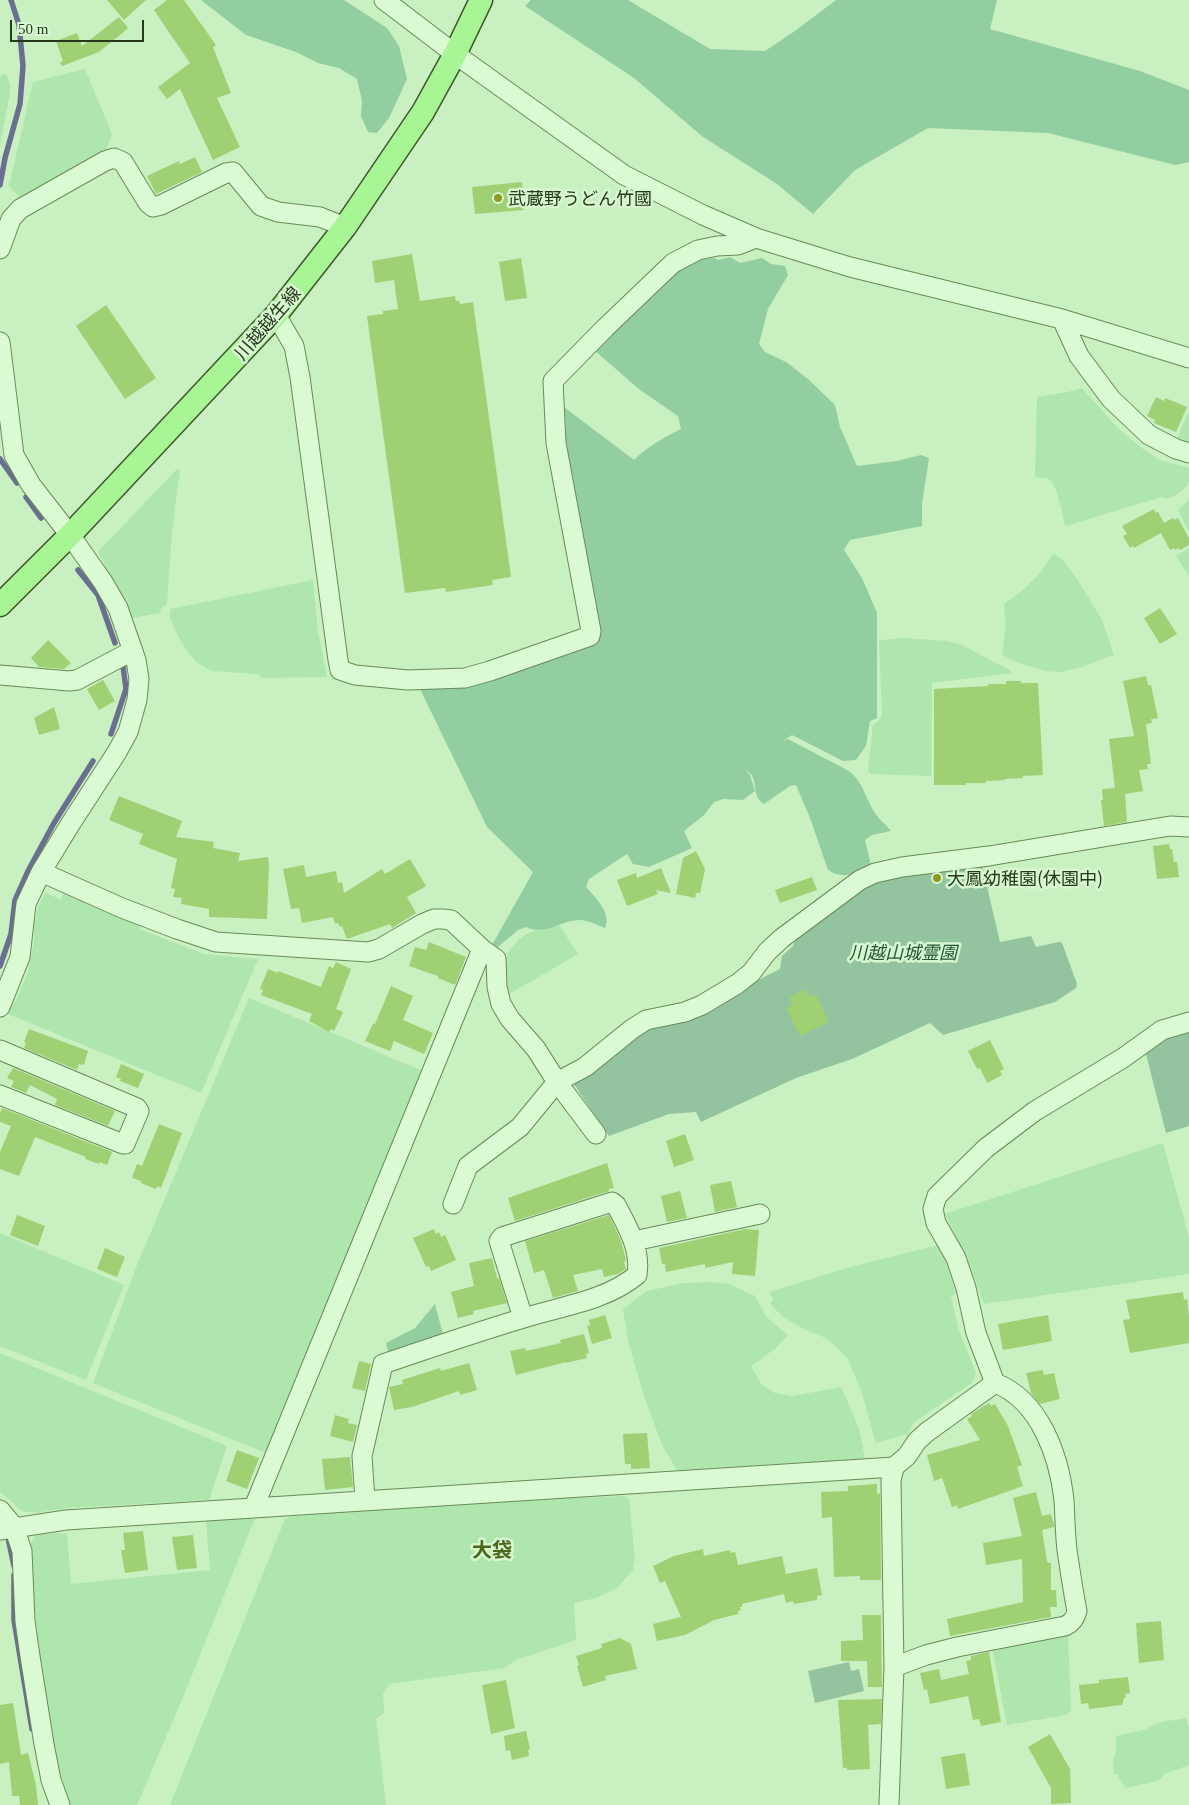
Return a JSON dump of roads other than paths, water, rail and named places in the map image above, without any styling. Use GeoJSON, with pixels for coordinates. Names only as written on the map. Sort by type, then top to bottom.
{"type":"FeatureCollection","features":[{"type":"Feature","properties":{"kind":"main road","name":"川越越生線"},"geometry":{"type":"LineString","coordinates":[[0,606],[70,535],[276,315],[345,227],[423,112],[455,54],[480,0]]}},
{"type":"Feature","properties":{"kind":"street"},"geometry":{"type":"LineString","coordinates":[[384,0],[455,54],[624,175],[703,216],[756,238],[850,267],[1062,319],[1189,358]]}},
{"type":"Feature","properties":{"kind":"street"},"geometry":{"type":"LineString","coordinates":[[0,249],[11,219],[20,209],[105,161],[114,158],[123,162],[148,203],[153,206],[161,205],[226,173],[233,172],[261,206],[278,212],[320,217],[345,227]]}},
{"type":"Feature","properties":{"kind":"street"},"geometry":{"type":"LineString","coordinates":[[276,315],[294,346],[300,377],[340,670],[355,675],[408,680],[465,678],[590,636],[556,443],[553,381],[673,263],[698,250],[738,245],[756,238]]}},
{"type":"Feature","properties":{"kind":"street"},"geometry":{"type":"LineString","coordinates":[[1062,319],[1079,356],[1111,399],[1149,435],[1176,449],[1189,453]]}},
{"type":"Feature","properties":{"kind":"street"},"geometry":{"type":"LineString","coordinates":[[0,342],[14,456],[31,485],[70,535],[103,582],[118,608],[139,678],[137,700],[128,732],[42,872],[26,904],[20,957],[0,1007]]}},
{"type":"Feature","properties":{"kind":"street"},"geometry":{"type":"LineString","coordinates":[[0,676],[77,680],[132,651]]}},
{"type":"Feature","properties":{"kind":"street"},"geometry":{"type":"LineString","coordinates":[[453,1204],[468,1166],[520,1126],[557,1082],[585,1066],[646,1020],[685,1012],[702,1005],[737,984],[751,973],[767,952],[782,938],[860,880],[875,873],[929,863],[989,856],[1170,826],[1189,827]]}},
{"type":"Feature","properties":{"kind":"street"},"geometry":{"type":"LineString","coordinates":[[42,872],[122,908],[177,929],[225,944],[368,952],[380,949],[434,919],[451,920],[482,949],[496,959],[497,987],[501,1004],[510,1019],[536,1049],[557,1082],[596,1134]]}},
{"type":"Feature","properties":{"kind":"street"},"geometry":{"type":"LineString","coordinates":[[254,1507],[482,949]]}},
{"type":"Feature","properties":{"kind":"street"},"geometry":{"type":"LineString","coordinates":[[894,1667],[926,1655],[957,1647],[1065,1626],[1075,1618],[1077,1611],[1067,1548],[1064,1500],[1058,1468],[1039,1421],[1015,1394],[995,1383],[976,1333],[966,1288],[956,1258],[936,1223],[933,1209],[937,1196],[986,1148],[1035,1111],[1123,1058],[1162,1030],[1189,1022]]}},
{"type":"Feature","properties":{"kind":"street"},"geometry":{"type":"LineString","coordinates":[[0,1050],[138,1108],[139,1111],[125,1144],[123,1144],[0,1095]]}},
{"type":"Feature","properties":{"kind":"street"},"geometry":{"type":"LineString","coordinates":[[364,1500],[362,1456],[383,1364],[524,1318],[582,1302],[623,1286],[637,1275],[638,1262],[634,1241],[616,1205],[612,1202],[502,1236],[500,1241],[524,1318]]}},
{"type":"Feature","properties":{"kind":"street"},"geometry":{"type":"LineString","coordinates":[[634,1241],[760,1214]]}},
{"type":"Feature","properties":{"kind":"street"},"geometry":{"type":"LineString","coordinates":[[7,1529],[66,1520],[894,1467],[907,1456],[917,1441],[927,1432],[995,1383]]}},
{"type":"Feature","properties":{"kind":"street"},"geometry":{"type":"LineString","coordinates":[[889,1805],[894,1667],[891,1481],[894,1467]]}},
{"type":"Feature","properties":{"kind":"street"},"geometry":{"type":"LineString","coordinates":[[0,1510],[7,1529],[22,1551],[25,1621],[44,1744],[51,1780],[60,1805]]}},
{"type":"Feature","properties":{"kind":"waterway"},"geometry":{"type":"LineString","coordinates":[[0,185],[5,158],[20,104],[23,66],[19,25],[11,0]]}},
{"type":"Feature","properties":{"kind":"waterway"},"geometry":{"type":"LineString","coordinates":[[0,459],[17,483]]}},
{"type":"Feature","properties":{"kind":"waterway"},"geometry":{"type":"LineString","coordinates":[[26,497],[41,518]]}},
{"type":"Feature","properties":{"kind":"waterway"},"geometry":{"type":"LineString","coordinates":[[78,570],[98,595],[115,643]]}},
{"type":"Feature","properties":{"kind":"waterway"},"geometry":{"type":"LineString","coordinates":[[111,734],[126,689],[123,666]]}},
{"type":"Feature","properties":{"kind":"waterway"},"geometry":{"type":"LineString","coordinates":[[0,966],[11,934],[15,900],[28,871],[54,823],[93,761]]}},
{"type":"Feature","properties":{"kind":"waterway"},"geometry":{"type":"LineString","coordinates":[[8,1538],[14,1566]]}},
{"type":"Feature","properties":{"kind":"waterway"},"geometry":{"type":"LineString","coordinates":[[14,1575],[14,1620],[32,1729]]}},
{"type":"Feature","properties":{"kind":"place","name":"武蔵野うどん竹國"},"geometry":{"type":"Point","coordinates":[498,198]}},
{"type":"Feature","properties":{"kind":"place","name":"大鳳幼稚園(休園中)"},"geometry":{"type":"Point","coordinates":[937,878]}},
{"type":"Feature","properties":{"kind":"district","name":"大袋"},"geometry":{"type":"Point","coordinates":[492,1549]}},
{"type":"Feature","properties":{"kind":"park label","name":"川越山城霊園"},"geometry":{"type":"Point","coordinates":[903,952]}}]}
